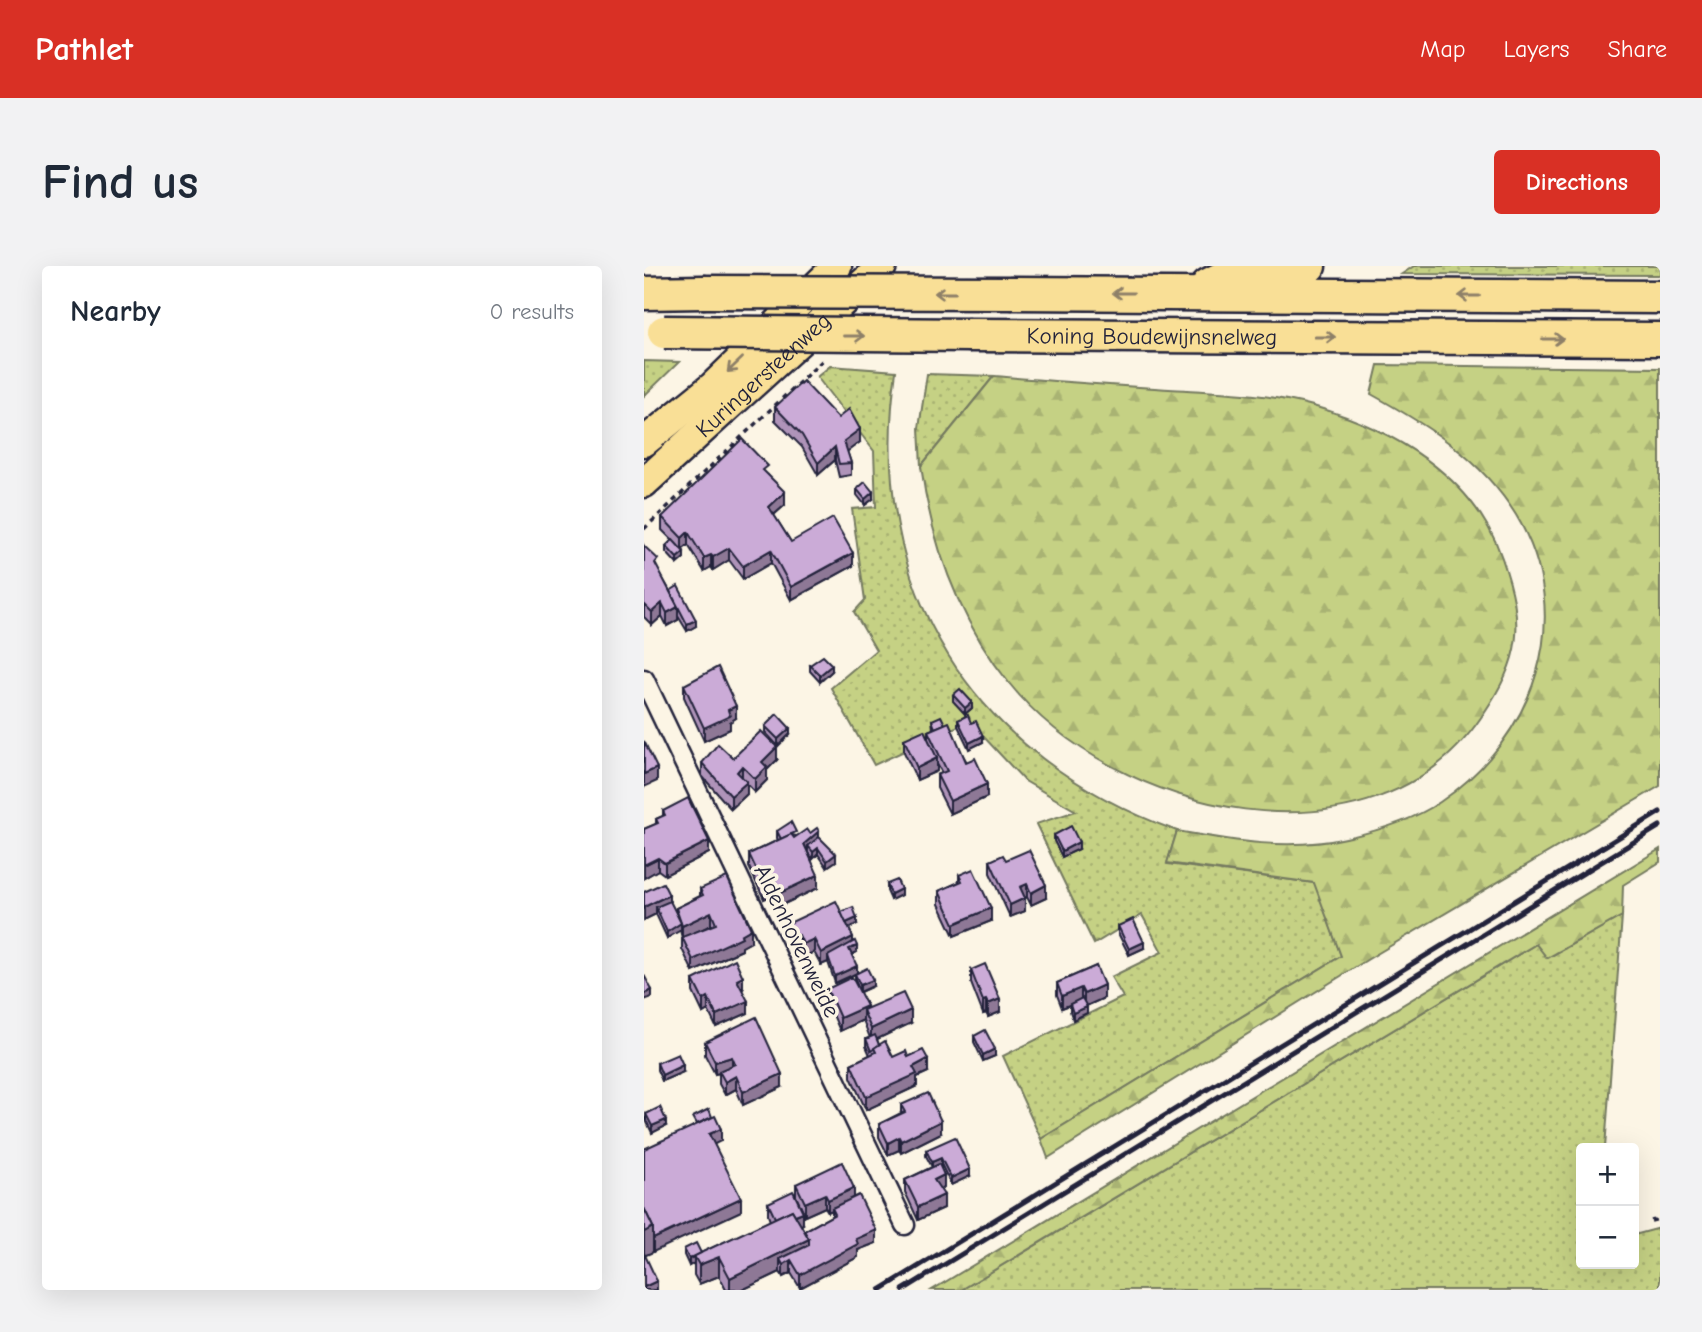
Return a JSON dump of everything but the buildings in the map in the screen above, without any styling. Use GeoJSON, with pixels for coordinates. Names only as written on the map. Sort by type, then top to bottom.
{"type":"FeatureCollection","features":[{"type":"Feature","properties":{"kind":"highway"},"geometry":{"type":"LineString","coordinates":[[1191,293],[1232,273],[1309,266]]}},
{"type":"Feature","properties":{"kind":"highway","name":"Koning Boudewijnsnelweg"},"geometry":{"type":"LineString","coordinates":[[644,293],[1191,293],[1660,297]]}},
{"type":"Feature","properties":{"kind":"highway","name":"Koning Boudewijnsnelweg"},"geometry":{"type":"LineString","coordinates":[[654,332],[857,336],[970,334],[1660,339]]}},
{"type":"Feature","properties":{"kind":"main road","name":"Kuringersteenweg"},"geometry":{"type":"LineString","coordinates":[[644,442],[712,387],[837,266]]}},
{"type":"Feature","properties":{"kind":"main road","name":"Kuringersteenweg"},"geometry":{"type":"LineString","coordinates":[[644,483],[882,266]]}},
{"type":"Feature","properties":{"kind":"street","name":"Aldenhovenweide"},"geometry":{"type":"LineString","coordinates":[[644,678],[905,1225]]}},
{"type":"Feature","properties":{"kind":"path"},"geometry":{"type":"LineString","coordinates":[[644,529],[827,357]]}},
{"type":"Feature","properties":{"kind":"path"},"geometry":{"type":"LineString","coordinates":[[1651,1221],[1660,1219]]}},
{"type":"Feature","properties":{"kind":"green space"},"geometry":{"type":"Polygon","coordinates":[[[1414,266],[1660,266],[1660,275],[1402,274],[1414,266]]]}},
{"type":"Feature","properties":{"kind":"green space"},"geometry":{"type":"Polygon","coordinates":[[[644,361],[679,362],[644,396],[644,361]]]}},
{"type":"Feature","properties":{"kind":"green space"},"geometry":{"type":"Polygon","coordinates":[[[1378,365],[1660,368],[1660,786],[1370,958],[1048,1158],[1041,1139],[1341,956],[1314,883],[1167,863],[1177,831],[1240,841],[1304,844],[1346,838],[1395,824],[1440,802],[1473,776],[1500,745],[1522,710],[1536,673],[1544,634],[1544,594],[1534,554],[1516,515],[1470,460],[1432,431],[1371,394],[1378,365]]]}},
{"type":"Feature","properties":{"kind":"green space"},"geometry":{"type":"Polygon","coordinates":[[[830,366],[896,371],[891,450],[898,524],[917,593],[948,655],[990,710],[1043,759],[1105,799],[1177,831],[1167,864],[1315,883],[1341,956],[1041,1139],[1003,1056],[1123,997],[1111,977],[1162,952],[1142,915],[1094,944],[1036,824],[1076,811],[1025,781],[969,721],[874,765],[831,688],[876,650],[854,612],[865,600],[852,509],[876,507],[874,451],[817,377],[830,366]]]}},
{"type":"Feature","properties":{"kind":"green space"},"geometry":{"type":"Polygon","coordinates":[[[927,374],[994,376],[921,466],[919,428],[927,374]]]}},
{"type":"Feature","properties":{"kind":"green space"},"geometry":{"type":"Polygon","coordinates":[[[994,376],[1278,398],[1313,406],[1372,428],[1427,460],[1451,480],[1472,503],[1489,529],[1502,558],[1514,602],[1516,640],[1512,657],[1505,676],[1482,716],[1435,766],[1378,797],[1313,811],[1245,809],[1177,794],[1112,766],[1055,729],[1009,683],[976,634],[950,581],[932,525],[926,496],[921,466],[994,376]]]}},
{"type":"Feature","properties":{"kind":"green space"},"geometry":{"type":"Polygon","coordinates":[[[1660,849],[1660,862],[1623,885],[1622,916],[1547,958],[1536,944],[961,1290],[932,1290],[1660,849]]]}},
{"type":"Feature","properties":{"kind":"green space"},"geometry":{"type":"Polygon","coordinates":[[[1622,916],[1605,1143],[1576,1143],[1576,1269],[1639,1269],[1639,1234],[1660,1228],[1660,1290],[961,1290],[1536,944],[1548,958],[1622,916]]]}},
{"type":"Feature","properties":{"kind":"railway"},"geometry":{"type":"LineString","coordinates":[[880,1290],[1660,812]]}},
{"type":"Feature","properties":{"kind":"railway"},"geometry":{"type":"LineString","coordinates":[[903,1290],[1660,826]]}}]}
